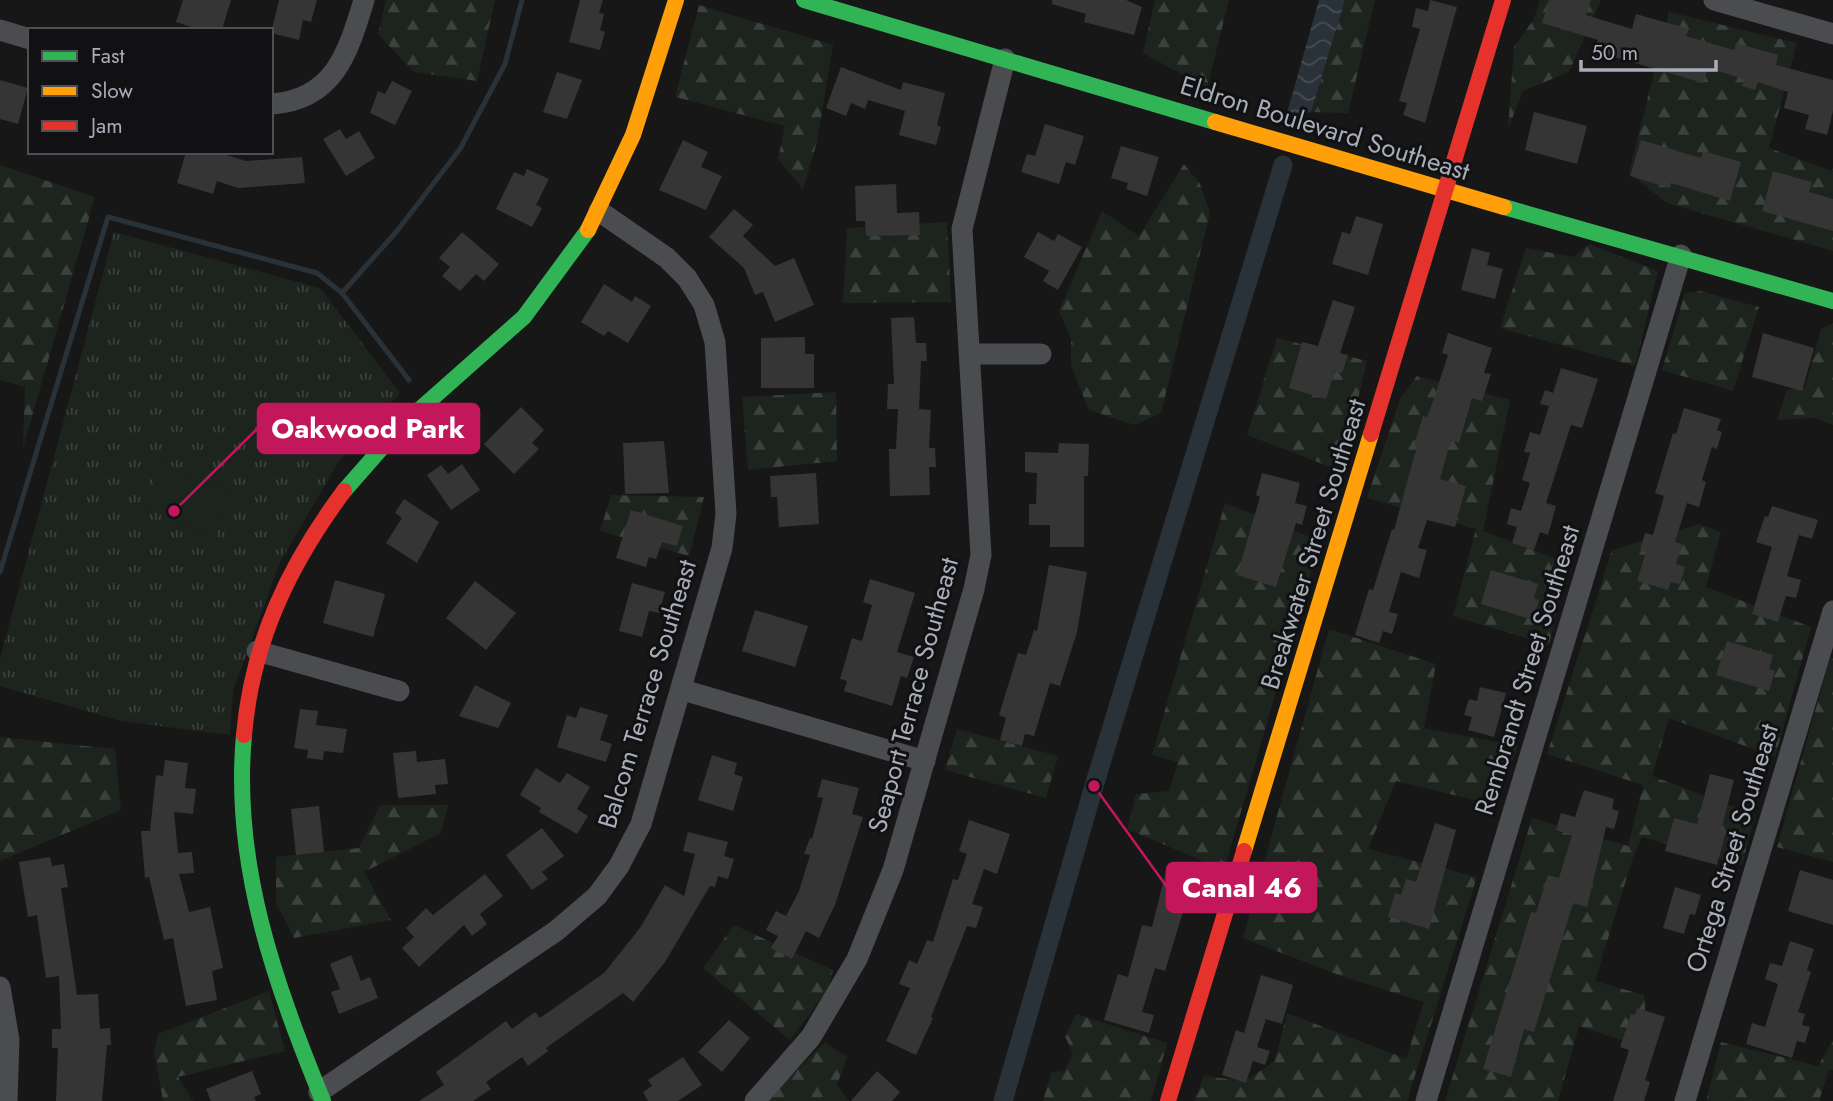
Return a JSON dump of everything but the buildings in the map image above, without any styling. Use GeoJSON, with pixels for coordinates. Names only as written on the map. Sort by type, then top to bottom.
{"type":"FeatureCollection","features":[{"type":"Feature","properties":{"kind":"street"},"geometry":{"type":"LineString","coordinates":[[273,104],[296,103],[326,83],[349,49],[364,0]]}},
{"type":"Feature","properties":{"kind":"street"},"geometry":{"type":"LineString","coordinates":[[321,1097],[256,910],[246,843],[241,767],[245,705],[257,651],[271,612],[299,556],[336,497],[389,438],[518,323],[569,260],[599,211],[643,111],[676,0]]}},
{"type":"Feature","properties":{"kind":"street","name":"Eldron Boulevard Southeast"},"geometry":{"type":"LineString","coordinates":[[804,0],[1446,191],[1681,255],[1833,301]]}},
{"type":"Feature","properties":{"kind":"street","name":"Breakwater Street Southeast"},"geometry":{"type":"LineString","coordinates":[[1168,1101],[1503,0]]}},
{"type":"Feature","properties":{"kind":"street"},"geometry":{"type":"LineString","coordinates":[[1714,0],[1833,34]]}},
{"type":"Feature","properties":{"kind":"street"},"geometry":{"type":"LineString","coordinates":[[0,30],[28,38]]}},
{"type":"Feature","properties":{"kind":"street","name":"Seaport Terrace Southeast"},"geometry":{"type":"LineString","coordinates":[[755,1101],[811,1037],[857,959],[894,870],[974,589],[981,555],[962,229],[1005,58]]}},
{"type":"Feature","properties":{"kind":"street","name":"Balcom Terrace Southeast"},"geometry":{"type":"LineString","coordinates":[[321,1097],[556,931],[597,896],[619,866],[640,824],[683,690],[722,548],[726,514],[715,342],[704,305],[687,278],[667,258],[599,211]]}},
{"type":"Feature","properties":{"kind":"street","name":"Rembrandt Street Southeast"},"geometry":{"type":"LineString","coordinates":[[1426,1101],[1681,255]]}},
{"type":"Feature","properties":{"kind":"street"},"geometry":{"type":"LineString","coordinates":[[969,354],[1041,354]]}},
{"type":"Feature","properties":{"kind":"street","name":"Ortega Street Southeast"},"geometry":{"type":"LineString","coordinates":[[1685,1101],[1833,611]]}},
{"type":"Feature","properties":{"kind":"street"},"geometry":{"type":"LineString","coordinates":[[257,651],[399,691]]}},
{"type":"Feature","properties":{"kind":"street"},"geometry":{"type":"LineString","coordinates":[[683,690],[925,761]]}},
{"type":"Feature","properties":{"kind":"street"},"geometry":{"type":"LineString","coordinates":[[0,987],[7,1101]]}},
{"type":"Feature","properties":{"kind":"green space"},"geometry":{"type":"Polygon","coordinates":[[[386,0],[495,0],[477,81],[414,72],[378,34],[386,0]]]}},
{"type":"Feature","properties":{"kind":"green space"},"geometry":{"type":"Polygon","coordinates":[[[1155,0],[1229,0],[1207,88],[1143,53],[1155,0]]]}},
{"type":"Feature","properties":{"kind":"green space"},"geometry":{"type":"Polygon","coordinates":[[[1345,0],[1375,0],[1348,113],[1311,112],[1345,0]]]}},
{"type":"Feature","properties":{"kind":"green space"},"geometry":{"type":"Polygon","coordinates":[[[1540,0],[1601,0],[1569,72],[1523,91],[1508,129],[1514,47],[1534,19],[1540,0]]]}},
{"type":"Feature","properties":{"kind":"green space"},"geometry":{"type":"Polygon","coordinates":[[[699,5],[833,45],[817,142],[803,189],[778,159],[785,126],[675,97],[699,5]]]}},
{"type":"Feature","properties":{"kind":"green space"},"geometry":{"type":"Polygon","coordinates":[[[1669,12],[1797,43],[1769,148],[1832,171],[1833,168],[1833,251],[1667,203],[1629,173],[1669,12]]]}},
{"type":"Feature","properties":{"kind":"green space"},"geometry":{"type":"Polygon","coordinates":[[[1184,164],[1200,184],[1210,213],[1161,413],[1135,425],[1089,410],[1071,366],[1071,338],[1059,311],[1102,211],[1139,236],[1184,164]]]}},
{"type":"Feature","properties":{"kind":"green space"},"geometry":{"type":"Polygon","coordinates":[[[0,165],[95,197],[23,448],[25,387],[0,380],[0,165]]]}},
{"type":"Feature","properties":{"kind":"green space"},"geometry":{"type":"Polygon","coordinates":[[[947,222],[951,302],[843,303],[847,228],[947,222]]]}},
{"type":"Feature","properties":{"kind":"green space"},"geometry":{"type":"Polygon","coordinates":[[[114,232],[320,288],[400,393],[339,461],[280,562],[233,691],[230,735],[121,721],[0,686],[0,659],[114,232]]]}},
{"type":"Feature","properties":{"kind":"green space"},"geometry":{"type":"Polygon","coordinates":[[[1589,244],[1658,271],[1635,366],[1500,328],[1526,248],[1574,257],[1589,244]]]}},
{"type":"Feature","properties":{"kind":"green space"},"geometry":{"type":"Polygon","coordinates":[[[1700,291],[1759,307],[1733,391],[1662,370],[1685,293],[1700,291]]]}},
{"type":"Feature","properties":{"kind":"green space"},"geometry":{"type":"Polygon","coordinates":[[[1833,323],[1833,425],[1815,418],[1777,420],[1787,390],[1805,387],[1821,329],[1833,323]]]}},
{"type":"Feature","properties":{"kind":"green space"},"geometry":{"type":"Polygon","coordinates":[[[1277,338],[1367,361],[1341,471],[1247,435],[1277,338]]]}},
{"type":"Feature","properties":{"kind":"green space"},"geometry":{"type":"Polygon","coordinates":[[[1417,376],[1510,400],[1483,531],[1568,563],[1549,645],[1453,616],[1476,529],[1367,498],[1400,399],[1417,376]]]}},
{"type":"Feature","properties":{"kind":"green space"},"geometry":{"type":"Polygon","coordinates":[[[836,392],[837,461],[748,470],[742,397],[836,392]]]}},
{"type":"Feature","properties":{"kind":"green space"},"geometry":{"type":"Polygon","coordinates":[[[160,461],[231,492],[215,538],[145,508],[160,461]]]}},
{"type":"Feature","properties":{"kind":"green space"},"geometry":{"type":"Polygon","coordinates":[[[611,495],[704,497],[689,556],[600,531],[611,495]]]}},
{"type":"Feature","properties":{"kind":"green space"},"geometry":{"type":"Polygon","coordinates":[[[1225,503],[1320,541],[1224,870],[1127,829],[1136,794],[1169,791],[1178,762],[1152,755],[1225,503]]]}},
{"type":"Feature","properties":{"kind":"green space"},"geometry":{"type":"Polygon","coordinates":[[[1699,524],[1721,532],[1706,587],[1811,627],[1775,757],[1669,718],[1652,776],[1755,815],[1742,865],[1642,837],[1633,857],[1595,981],[1644,995],[1647,1032],[1628,1042],[1579,1026],[1558,1101],[1445,1101],[1532,818],[1628,846],[1643,785],[1547,754],[1612,550],[1699,524]]]}},
{"type":"Feature","properties":{"kind":"green space"},"geometry":{"type":"Polygon","coordinates":[[[1329,629],[1436,664],[1424,728],[1518,746],[1495,805],[1396,781],[1368,849],[1477,877],[1407,1101],[1194,1101],[1204,1076],[1245,1081],[1275,1061],[1287,1013],[1406,1059],[1424,1002],[1344,977],[1243,938],[1329,629]]]}},
{"type":"Feature","properties":{"kind":"green space"},"geometry":{"type":"Polygon","coordinates":[[[1830,658],[1833,659],[1833,862],[1777,847],[1830,658]]]}},
{"type":"Feature","properties":{"kind":"green space"},"geometry":{"type":"Polygon","coordinates":[[[957,729],[1058,756],[1046,798],[945,770],[957,729]]]}},
{"type":"Feature","properties":{"kind":"green space"},"geometry":{"type":"Polygon","coordinates":[[[0,737],[115,749],[121,810],[0,861],[0,737]]]}},
{"type":"Feature","properties":{"kind":"green space"},"geometry":{"type":"Polygon","coordinates":[[[380,805],[448,805],[441,833],[364,872],[391,920],[294,938],[276,903],[276,857],[359,848],[380,805]]]}},
{"type":"Feature","properties":{"kind":"green space"},"geometry":{"type":"Polygon","coordinates":[[[734,925],[833,970],[828,989],[790,1040],[703,968],[734,925]]]}},
{"type":"Feature","properties":{"kind":"green space"},"geometry":{"type":"Polygon","coordinates":[[[269,991],[285,1051],[178,1077],[193,1101],[163,1101],[154,1052],[158,1034],[269,991]]]}},
{"type":"Feature","properties":{"kind":"green space"},"geometry":{"type":"Polygon","coordinates":[[[1076,1014],[1167,1043],[1151,1101],[1043,1101],[1051,1073],[1064,1071],[1073,1054],[1065,1036],[1076,1014]]]}},
{"type":"Feature","properties":{"kind":"green space"},"geometry":{"type":"Polygon","coordinates":[[[1833,1040],[1833,1070],[1829,1069],[1819,1101],[1706,1101],[1721,1042],[1818,1066],[1833,1040]]]}},
{"type":"Feature","properties":{"kind":"green space"},"geometry":{"type":"Polygon","coordinates":[[[825,1042],[847,1057],[837,1085],[849,1101],[766,1101],[825,1042]]]}},
{"type":"Feature","properties":{"kind":"water"},"geometry":{"type":"Polygon","coordinates":[[[1319,0],[1345,0],[1311,112],[1285,120],[1319,0]]]}},
{"type":"Feature","properties":{"kind":"waterway"},"geometry":{"type":"LineString","coordinates":[[342,293],[397,231],[460,149],[505,64],[522,0]]}},
{"type":"Feature","properties":{"kind":"waterway"},"geometry":{"type":"LineString","coordinates":[[1003,1101],[1094,786],[1283,165]]}},
{"type":"Feature","properties":{"kind":"waterway"},"geometry":{"type":"LineString","coordinates":[[0,572],[108,217],[317,273],[342,293],[409,380]]}},
{"type":"Feature","properties":{"kind":"traffic: fast"},"geometry":{"type":"LineString","coordinates":[[804,0],[1215,122]]}},
{"type":"Feature","properties":{"kind":"traffic: fast"},"geometry":{"type":"LineString","coordinates":[[1504,207],[1833,301]]}},
{"type":"Feature","properties":{"kind":"traffic: fast"},"geometry":{"type":"LineString","coordinates":[[344,491],[401,426],[524,317],[588,230]]}},
{"type":"Feature","properties":{"kind":"traffic: fast"},"geometry":{"type":"LineString","coordinates":[[244,735],[242,783],[251,877],[274,968],[323,1101]]}},
{"type":"Feature","properties":{"kind":"traffic: slow"},"geometry":{"type":"LineString","coordinates":[[588,230],[633,135],[676,0]]}},
{"type":"Feature","properties":{"kind":"traffic: slow"},"geometry":{"type":"LineString","coordinates":[[1215,122],[1504,207]]}},
{"type":"Feature","properties":{"kind":"traffic: slow"},"geometry":{"type":"LineString","coordinates":[[1244,851],[1371,434]]}},
{"type":"Feature","properties":{"kind":"traffic: jam"},"geometry":{"type":"LineString","coordinates":[[1371,434],[1503,0]]}},
{"type":"Feature","properties":{"kind":"traffic: jam"},"geometry":{"type":"LineString","coordinates":[[244,735],[255,668],[276,606],[306,547],[344,491]]}},
{"type":"Feature","properties":{"kind":"traffic: jam"},"geometry":{"type":"LineString","coordinates":[[1168,1101],[1244,851]]}},
{"type":"Feature","properties":{"kind":"place","name":"Oakwood Park"},"geometry":{"type":"Point","coordinates":[174,511]}},
{"type":"Feature","properties":{"kind":"place","name":"Canal 46"},"geometry":{"type":"Point","coordinates":[1094,786]}}]}
